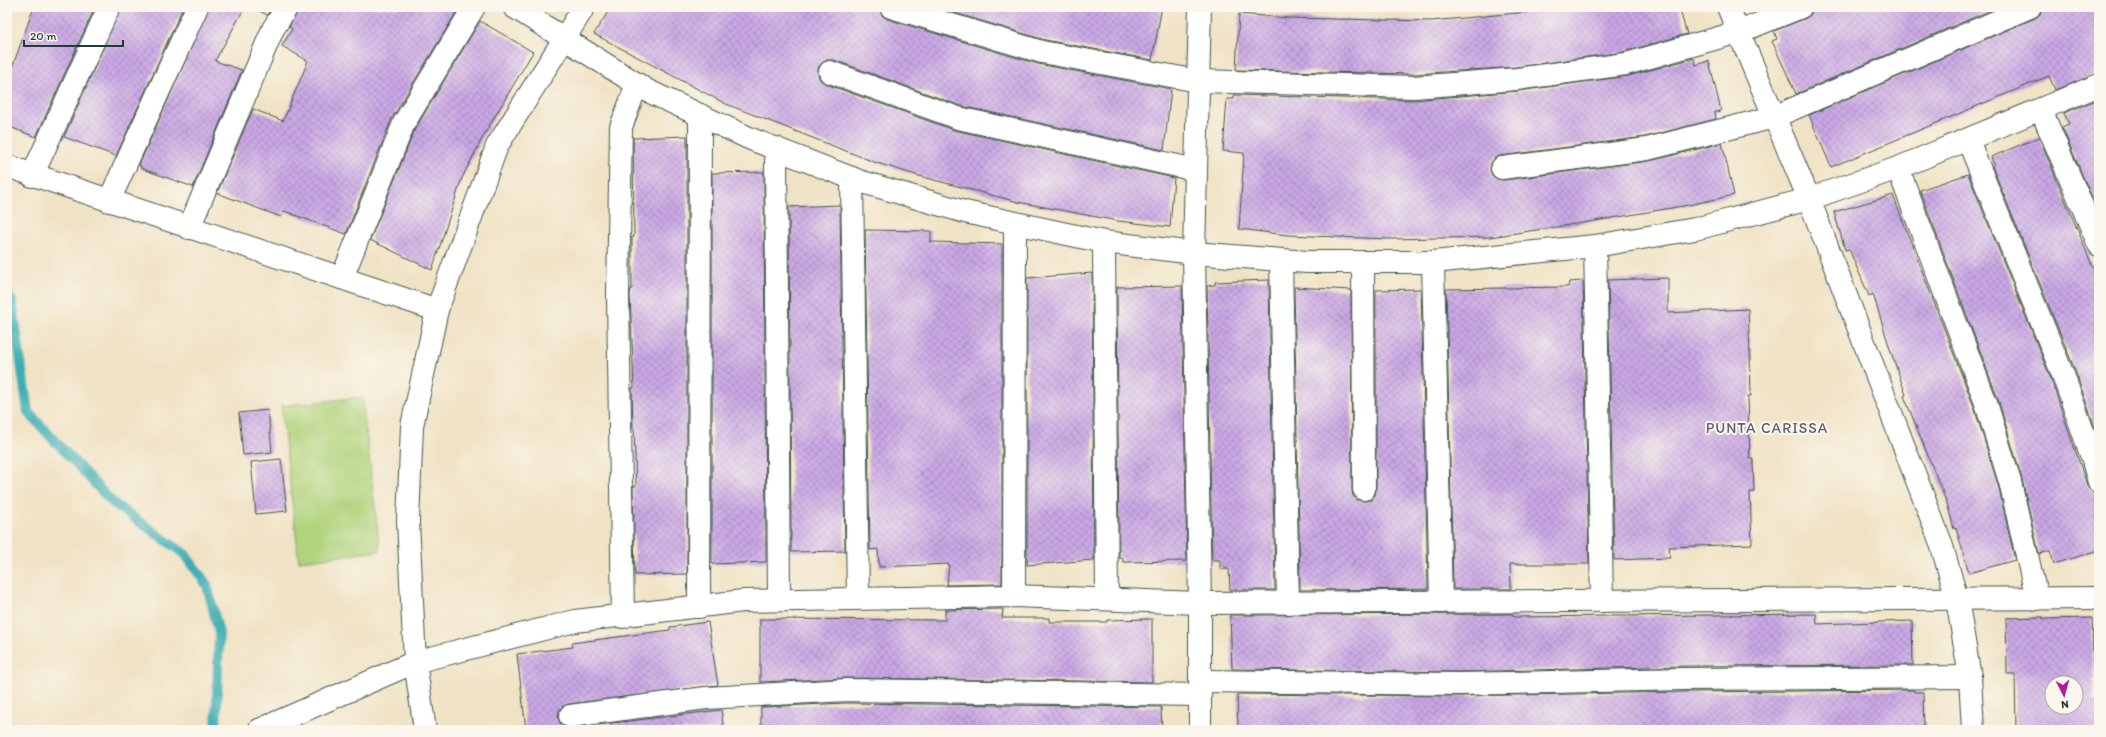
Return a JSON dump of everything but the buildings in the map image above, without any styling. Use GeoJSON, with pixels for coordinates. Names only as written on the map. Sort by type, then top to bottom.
{"type":"FeatureCollection","features":[{"type":"Feature","properties":{"kind":"street"},"geometry":{"type":"LineString","coordinates":[[32,176],[109,7]]}},
{"type":"Feature","properties":{"kind":"street"},"geometry":{"type":"LineString","coordinates":[[109,201],[197,7]]}},
{"type":"Feature","properties":{"kind":"street"},"geometry":{"type":"LineString","coordinates":[[189,228],[273,29],[287,7]]}},
{"type":"Feature","properties":{"kind":"street"},"geometry":{"type":"LineString","coordinates":[[342,278],[404,123],[474,7]]}},
{"type":"Feature","properties":{"kind":"street"},"geometry":{"type":"LineString","coordinates":[[514,7],[648,91],[776,148],[852,178],[965,212],[1104,242],[1194,253],[1281,260],[1434,262],[1595,246],[1696,229],[1809,199],[1898,168],[2099,85]]}},
{"type":"Feature","properties":{"kind":"street"},"geometry":{"type":"LineString","coordinates":[[425,730],[415,662],[408,521],[412,426],[437,310],[497,146],[584,7]]}},
{"type":"Feature","properties":{"kind":"street"},"geometry":{"type":"LineString","coordinates":[[891,7],[1042,52],[1198,80],[1414,87],[1517,78],[1626,64],[1739,32],[1801,7]]}},
{"type":"Feature","properties":{"kind":"street"},"geometry":{"type":"LineString","coordinates":[[1200,7],[1194,253],[1200,603],[1200,730]]}},
{"type":"Feature","properties":{"kind":"street"},"geometry":{"type":"LineString","coordinates":[[1728,7],[1809,199],[1941,543],[1957,599],[1970,677],[1974,730]]}},
{"type":"Feature","properties":{"kind":"street"},"geometry":{"type":"LineString","coordinates":[[1502,168],[1647,149],[1774,117],[2030,7]]}},
{"type":"Feature","properties":{"kind":"street"},"geometry":{"type":"LineString","coordinates":[[830,72],[958,118],[1196,170]]}},
{"type":"Feature","properties":{"kind":"street"},"geometry":{"type":"LineString","coordinates":[[623,617],[618,295],[621,127],[637,84]]}},
{"type":"Feature","properties":{"kind":"street"},"geometry":{"type":"LineString","coordinates":[[2041,110],[2099,245]]}},
{"type":"Feature","properties":{"kind":"street"},"geometry":{"type":"LineString","coordinates":[[699,606],[700,115]]}},
{"type":"Feature","properties":{"kind":"street"},"geometry":{"type":"LineString","coordinates":[[1968,140],[2063,375],[2092,457],[2099,482]]}},
{"type":"Feature","properties":{"kind":"street"},"geometry":{"type":"LineString","coordinates":[[776,148],[780,600]]}},
{"type":"Feature","properties":{"kind":"street"},"geometry":{"type":"LineString","coordinates":[[7,166],[32,176],[437,310]]}},
{"type":"Feature","properties":{"kind":"street"},"geometry":{"type":"LineString","coordinates":[[1898,168],[1986,403],[2010,482],[2037,598]]}},
{"type":"Feature","properties":{"kind":"street"},"geometry":{"type":"LineString","coordinates":[[852,178],[858,598]]}},
{"type":"Feature","properties":{"kind":"street"},"geometry":{"type":"LineString","coordinates":[[1014,223],[1014,596]]}},
{"type":"Feature","properties":{"kind":"street"},"geometry":{"type":"LineString","coordinates":[[1104,242],[1107,599]]}},
{"type":"Feature","properties":{"kind":"street"},"geometry":{"type":"LineString","coordinates":[[1595,246],[1602,601]]}},
{"type":"Feature","properties":{"kind":"street"},"geometry":{"type":"LineString","coordinates":[[1281,260],[1288,603]]}},
{"type":"Feature","properties":{"kind":"street"},"geometry":{"type":"LineString","coordinates":[[1363,262],[1364,489]]}},
{"type":"Feature","properties":{"kind":"street"},"geometry":{"type":"LineString","coordinates":[[1434,262],[1441,602]]}},
{"type":"Feature","properties":{"kind":"street"},"geometry":{"type":"LineString","coordinates":[[259,730],[415,662],[575,621],[623,617],[743,601],[1014,596],[1200,603],[2099,598]]}},
{"type":"Feature","properties":{"kind":"street"},"geometry":{"type":"LineString","coordinates":[[570,716],[706,698],[847,690],[1201,688],[1692,679],[1970,677]]}},
{"type":"Feature","properties":{"kind":"green space"},"geometry":{"type":"Polygon","coordinates":[[[362,397],[380,551],[299,561],[281,406],[362,397]]]}},
{"type":"Feature","properties":{"kind":"waterway"},"geometry":{"type":"LineString","coordinates":[[7,295],[12,301],[28,412],[113,503],[185,554],[207,585],[219,633],[216,730]]}},
{"type":"Feature","properties":{"kind":"district","name":"PUNTA CARISSA"},"geometry":{"type":"Point","coordinates":[1767,428]}}]}
